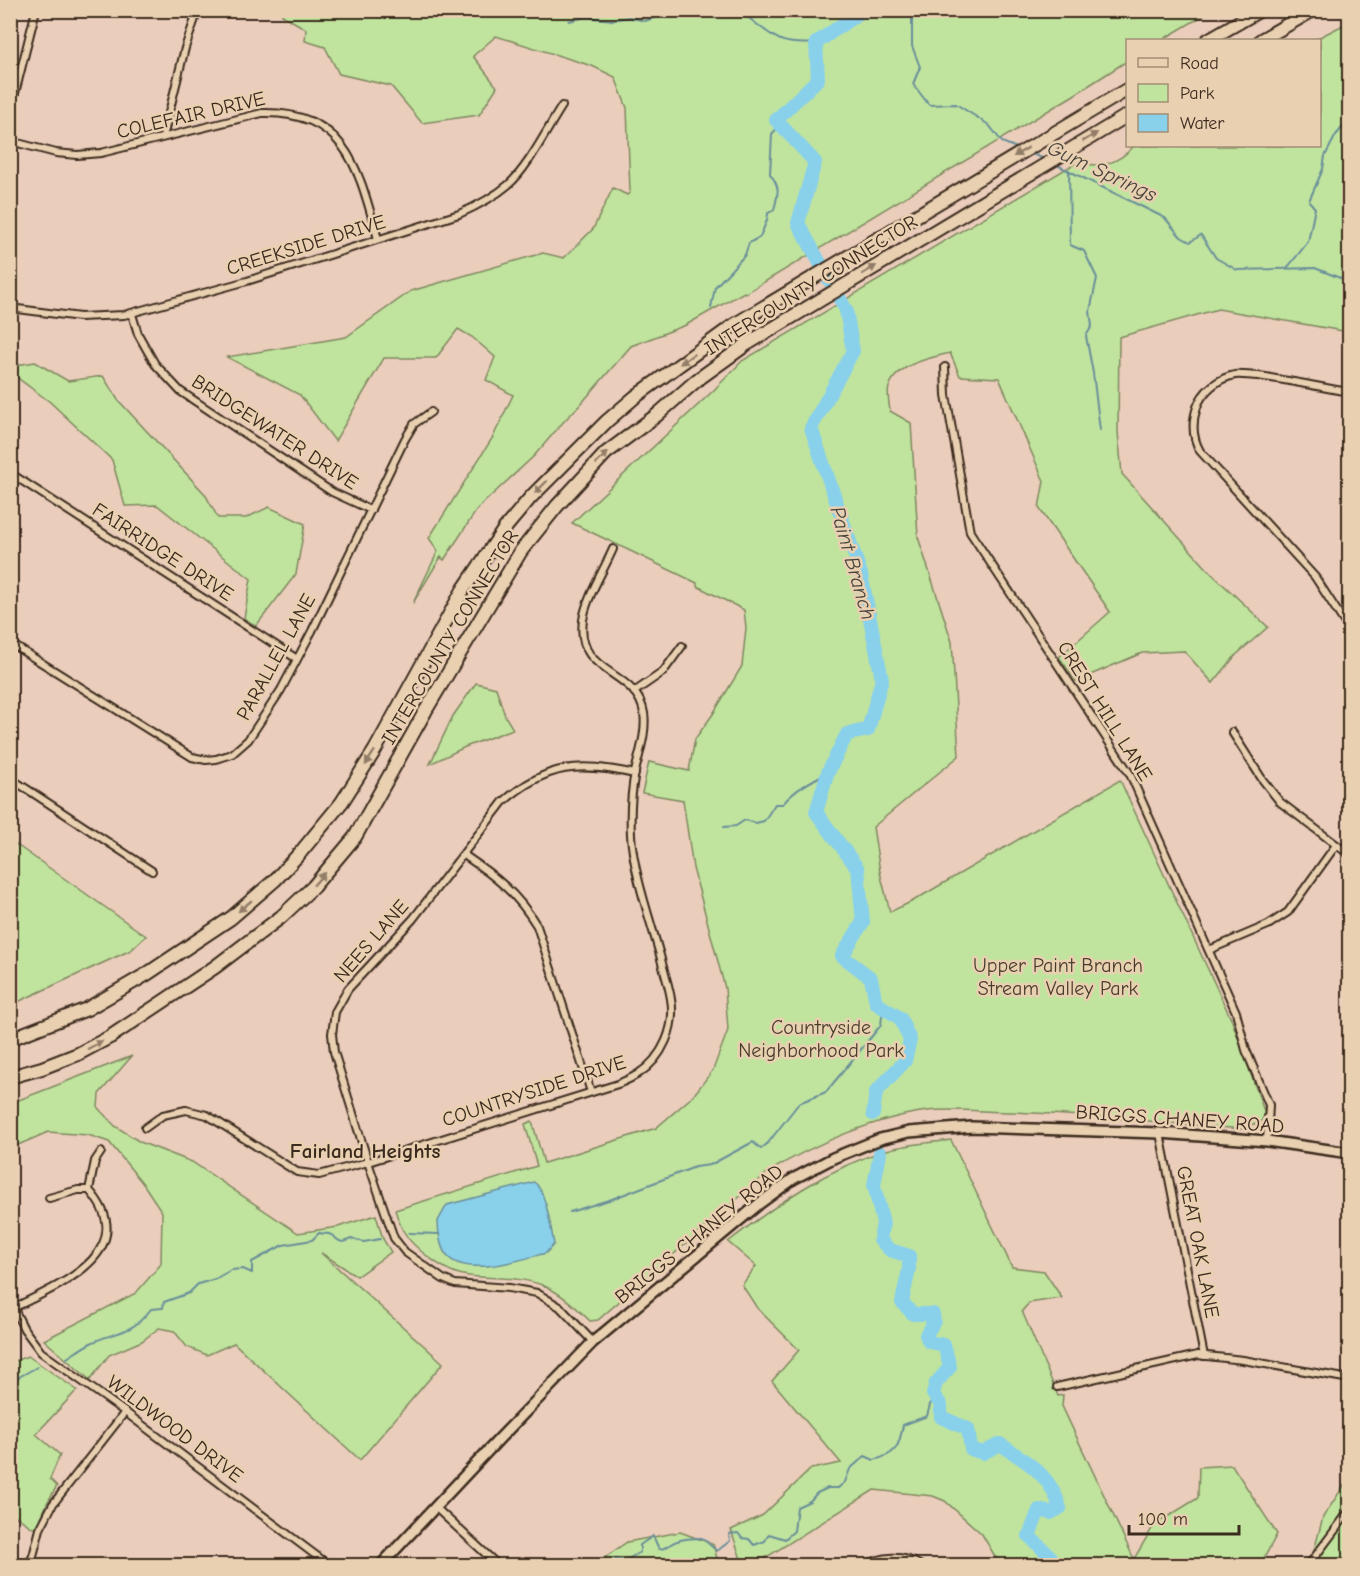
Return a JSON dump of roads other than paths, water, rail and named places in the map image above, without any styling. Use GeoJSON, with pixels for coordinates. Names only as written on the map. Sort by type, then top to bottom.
{"type":"FeatureCollection","features":[{"type":"Feature","properties":{"kind":"highway"},"geometry":{"type":"LineString","coordinates":[[1210,39],[1260,10]]}},
{"type":"Feature","properties":{"kind":"highway"},"geometry":{"type":"LineString","coordinates":[[1263,39],[1313,10]]}},
{"type":"Feature","properties":{"kind":"highway","name":"INTERCOUNTY CONNECTOR"},"geometry":{"type":"LineString","coordinates":[[10,1039],[87,1009],[157,968],[231,918],[274,880],[300,853],[342,802],[375,750],[463,590],[488,552],[531,497],[607,421],[635,397],[735,325],[1126,90]]}},
{"type":"Feature","properties":{"kind":"highway","name":"INTERCOUNTY CONNECTOR"},"geometry":{"type":"LineString","coordinates":[[10,1080],[78,1054],[110,1037],[215,967],[281,917],[313,887],[356,837],[426,710],[521,551],[557,506],[606,453],[657,415],[697,380],[747,344],[1123,117]]}},
{"type":"Feature","properties":{"kind":"main road","name":"BRIGGS CHANEY ROAD"},"geometry":{"type":"LineString","coordinates":[[380,1566],[593,1342],[760,1203],[793,1179],[834,1158],[880,1139],[909,1132],[972,1127],[1160,1133],[1267,1141],[1350,1153]]}},
{"type":"Feature","properties":{"kind":"street"},"geometry":{"type":"LineString","coordinates":[[10,113],[36,10]]}},
{"type":"Feature","properties":{"kind":"street"},"geometry":{"type":"LineString","coordinates":[[163,137],[185,48],[198,10]]}},
{"type":"Feature","properties":{"kind":"street","name":"CREEKSIDE DRIVE"},"geometry":{"type":"LineString","coordinates":[[10,308],[80,317],[132,314],[247,281],[459,213],[481,204],[510,184],[521,171],[562,106]]}},
{"type":"Feature","properties":{"kind":"street","name":"COLEFAIR DRIVE"},"geometry":{"type":"LineString","coordinates":[[10,141],[76,156],[101,153],[262,113],[279,112],[297,116],[337,139],[356,165],[378,239]]}},
{"type":"Feature","properties":{"kind":"street","name":"BRIDGEWATER DRIVE"},"geometry":{"type":"LineString","coordinates":[[132,314],[138,334],[155,364],[180,391],[332,492],[371,510]]}},
{"type":"Feature","properties":{"kind":"street","name":"CREST HILL LANE"},"geometry":{"type":"LineString","coordinates":[[945,368],[946,395],[970,532],[1130,774],[1236,1012],[1246,1050],[1269,1105],[1267,1141]]}},
{"type":"Feature","properties":{"kind":"street"},"geometry":{"type":"LineString","coordinates":[[1350,392],[1269,378],[1234,375],[1212,386],[1199,401],[1193,429],[1195,442],[1200,451],[1315,578],[1350,632]]}},
{"type":"Feature","properties":{"kind":"street","name":"PARALLEL LANE"},"geometry":{"type":"LineString","coordinates":[[10,643],[192,757],[206,760],[232,754],[248,740],[281,690],[414,424],[431,412]]}},
{"type":"Feature","properties":{"kind":"street","name":"FAIRRIDGE DRIVE"},"geometry":{"type":"LineString","coordinates":[[10,473],[297,659]]}},
{"type":"Feature","properties":{"kind":"street"},"geometry":{"type":"LineString","coordinates":[[613,549],[585,609],[582,621],[585,648],[590,656],[634,692],[663,672],[682,646]]}},
{"type":"Feature","properties":{"kind":"street","name":"COUNTRYSIDE DRIVE"},"geometry":{"type":"LineString","coordinates":[[144,1128],[163,1115],[186,1110],[207,1115],[297,1173],[319,1175],[368,1162],[618,1084],[639,1074],[654,1060],[665,1043],[671,1024],[671,1000],[636,866],[631,838],[630,806],[643,734],[644,714],[634,692]]}},
{"type":"Feature","properties":{"kind":"street"},"geometry":{"type":"LineString","coordinates":[[1232,732],[1262,779],[1280,802],[1350,855]]}},
{"type":"Feature","properties":{"kind":"street","name":"NEES LANE"},"geometry":{"type":"LineString","coordinates":[[593,1342],[560,1307],[537,1293],[509,1288],[455,1284],[443,1279],[405,1252],[394,1238],[368,1162],[334,1052],[332,1034],[335,1012],[348,989],[413,919],[503,802],[519,788],[537,777],[562,769],[600,766],[635,774]]}},
{"type":"Feature","properties":{"kind":"street"},"geometry":{"type":"LineString","coordinates":[[10,778],[152,871]]}},
{"type":"Feature","properties":{"kind":"street"},"geometry":{"type":"LineString","coordinates":[[1209,950],[1268,925],[1288,912],[1336,845]]}},
{"type":"Feature","properties":{"kind":"street"},"geometry":{"type":"LineString","coordinates":[[464,855],[512,891],[537,926],[591,1092]]}},
{"type":"Feature","properties":{"kind":"street","name":"GREAT OAK LANE"},"geometry":{"type":"LineString","coordinates":[[1160,1133],[1204,1356]]}},
{"type":"Feature","properties":{"kind":"street"},"geometry":{"type":"LineString","coordinates":[[89,1190],[95,1161],[102,1152]]}},
{"type":"Feature","properties":{"kind":"street"},"geometry":{"type":"LineString","coordinates":[[12,1308],[83,1270],[97,1256],[103,1244],[106,1230],[104,1212],[89,1190],[78,1190],[49,1198]]}},
{"type":"Feature","properties":{"kind":"street","name":"WILDWOOD DRIVE"},"geometry":{"type":"LineString","coordinates":[[12,1308],[41,1352],[330,1566]]}},
{"type":"Feature","properties":{"kind":"street"},"geometry":{"type":"LineString","coordinates":[[1057,1386],[1198,1355],[1243,1360],[1350,1379]]}},
{"type":"Feature","properties":{"kind":"street"},"geometry":{"type":"LineString","coordinates":[[28,1566],[40,1529],[53,1504],[125,1412]]}},
{"type":"Feature","properties":{"kind":"street"},"geometry":{"type":"LineString","coordinates":[[435,1507],[499,1566]]}},
{"type":"Feature","properties":{"kind":"street"},"geometry":{"type":"LineString","coordinates":[[1308,1566],[1350,1510]]}},
{"type":"Feature","properties":{"kind":"street"},"geometry":{"type":"LineString","coordinates":[[864,1566],[881,1558],[899,1557],[921,1566]]}},
{"type":"Feature","properties":{"kind":"water"},"geometry":{"type":"Polygon","coordinates":[[[534,1182],[542,1193],[550,1220],[554,1244],[546,1253],[481,1266],[468,1266],[447,1256],[441,1244],[438,1221],[447,1205],[534,1182]]]}},
{"type":"Feature","properties":{"kind":"waterway","name":"Paint Branch"},"geometry":{"type":"LineString","coordinates":[[863,10],[816,43],[818,79],[776,120],[815,162],[798,223],[846,310],[853,351],[811,428],[861,574],[882,679],[868,730],[847,734],[828,772],[816,812],[858,869],[863,922],[842,956],[871,978],[876,1003],[900,1018],[910,1040],[905,1061],[876,1092],[873,1114]]}},
{"type":"Feature","properties":{"kind":"waterway","name":"Gum Springs"},"geometry":{"type":"LineString","coordinates":[[915,10],[912,15],[912,46],[920,67],[913,84],[929,105],[956,104],[989,125],[1002,142],[1019,149]]}},
{"type":"Feature","properties":{"kind":"waterway"},"geometry":{"type":"LineString","coordinates":[[569,21],[586,17],[612,20],[629,17],[645,21],[659,16],[704,11],[725,17],[746,16],[771,35],[784,41],[803,44],[816,43]]}},
{"type":"Feature","properties":{"kind":"waterway"},"geometry":{"type":"LineString","coordinates":[[1288,267],[1308,242],[1315,208],[1309,201],[1323,169],[1325,156],[1336,135],[1349,120]]}},
{"type":"Feature","properties":{"kind":"waterway"},"geometry":{"type":"LineString","coordinates":[[711,308],[715,287],[745,255],[749,243],[760,237],[768,213],[774,210],[778,191],[770,174],[772,134],[780,125]]}},
{"type":"Feature","properties":{"kind":"waterway","name":"Gum Springs"},"geometry":{"type":"LineString","coordinates":[[1030,153],[1044,159]]}},
{"type":"Feature","properties":{"kind":"waterway","name":"Gum Springs"},"geometry":{"type":"LineString","coordinates":[[1055,164],[1165,218],[1181,237],[1190,242],[1201,235],[1216,258],[1237,270],[1315,268],[1350,282]]}},
{"type":"Feature","properties":{"kind":"waterway"},"geometry":{"type":"LineString","coordinates":[[1069,170],[1070,245],[1084,251],[1097,278],[1090,311],[1092,326],[1086,336],[1100,430]]}},
{"type":"Feature","properties":{"kind":"waterway"},"geometry":{"type":"LineString","coordinates":[[724,827],[736,826],[745,820],[756,823],[764,821],[775,804],[783,804],[809,782],[828,772]]}},
{"type":"Feature","properties":{"kind":"waterway"},"geometry":{"type":"LineString","coordinates":[[570,1212],[612,1199],[695,1167],[710,1165],[753,1142],[761,1149],[799,1103],[826,1092],[881,1025],[883,1008]]}},
{"type":"Feature","properties":{"kind":"waterway","name":"Paint Branch"},"geometry":{"type":"LineString","coordinates":[[880,1153],[874,1185],[883,1223],[880,1240],[890,1250],[909,1256],[909,1269],[902,1302],[913,1314],[933,1314],[934,1321],[926,1335],[929,1342],[944,1345],[950,1367],[936,1383],[933,1394],[941,1405],[941,1417],[968,1429],[971,1449],[983,1453],[1000,1444],[1037,1470],[1051,1487],[1060,1508],[1051,1513],[1039,1510],[1029,1536],[1051,1557],[1054,1566]]}},
{"type":"Feature","properties":{"kind":"waterway"},"geometry":{"type":"LineString","coordinates":[[67,1358],[91,1343],[130,1328],[144,1318],[151,1309],[163,1308],[164,1302],[189,1293],[198,1284],[215,1279],[231,1270],[243,1269],[252,1273],[252,1262],[283,1245],[312,1240],[319,1233],[329,1234],[341,1242],[351,1239],[364,1242],[380,1239]]}},
{"type":"Feature","properties":{"kind":"waterway"},"geometry":{"type":"LineString","coordinates":[[409,1233],[439,1234]]}},
{"type":"Feature","properties":{"kind":"waterway"},"geometry":{"type":"LineString","coordinates":[[10,1384],[37,1367]]}},
{"type":"Feature","properties":{"kind":"waterway"},"geometry":{"type":"LineString","coordinates":[[611,1566],[615,1559],[625,1561],[640,1552],[640,1545],[653,1536],[659,1549],[680,1540],[702,1538],[717,1551],[730,1541],[729,1534],[738,1533],[754,1545],[765,1541],[769,1534],[785,1539],[794,1531],[797,1507],[810,1501],[817,1493],[828,1488],[838,1488],[845,1482],[850,1469],[865,1456],[874,1460],[892,1452],[898,1444],[903,1425],[927,1416],[933,1394]]}},
{"type":"Feature","properties":{"kind":"district","name":"Fairland Heights"},"geometry":{"type":"Point","coordinates":[365,1151]}},
{"type":"Feature","properties":{"kind":"park label","name":"Upper Paint Branch Stream Valley Park"},"geometry":{"type":"Point","coordinates":[1058,976]}},
{"type":"Feature","properties":{"kind":"park label","name":"Countryside Neighborhood Park"},"geometry":{"type":"Point","coordinates":[821,1038]}}]}
